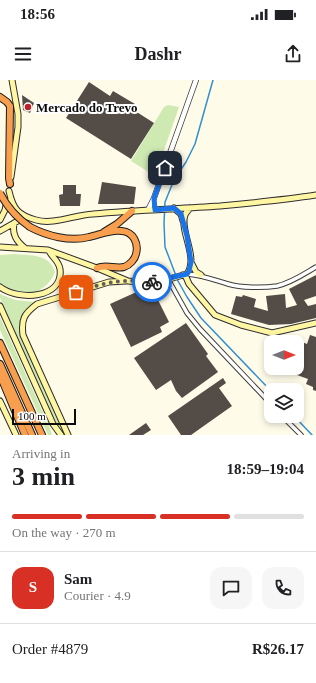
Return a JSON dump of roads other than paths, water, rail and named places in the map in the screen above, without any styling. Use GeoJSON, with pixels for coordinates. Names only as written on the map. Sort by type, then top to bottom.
{"type":"FeatureCollection","features":[{"type":"Feature","properties":{"kind":"highway"},"geometry":{"type":"LineString","coordinates":[[0,97],[10,106],[10,184]]}},
{"type":"Feature","properties":{"kind":"highway"},"geometry":{"type":"LineString","coordinates":[[0,193],[8,207],[17,217],[30,227],[45,234],[62,238],[88,238],[120,230],[133,236],[136,242],[136,253],[133,260],[123,267],[102,266],[97,268]]}},
{"type":"Feature","properties":{"kind":"highway"},"geometry":{"type":"LineString","coordinates":[[101,234],[117,224],[132,211]]}},
{"type":"Feature","properties":{"kind":"highway"},"geometry":{"type":"LineString","coordinates":[[0,343],[42,435]]}},
{"type":"Feature","properties":{"kind":"highway"},"geometry":{"type":"LineString","coordinates":[[1,365],[2,380],[25,435]]}},
{"type":"Feature","properties":{"kind":"highway"},"geometry":{"type":"LineString","coordinates":[[1,365],[32,435]]}},
{"type":"Feature","properties":{"kind":"main road"},"geometry":{"type":"LineString","coordinates":[[0,220],[5,210],[9,191],[18,127],[18,114],[12,80]]}},
{"type":"Feature","properties":{"kind":"main road"},"geometry":{"type":"LineString","coordinates":[[9,191],[14,207],[18,211],[28,217],[44,221],[92,214],[275,201],[316,195]]}},
{"type":"Feature","properties":{"kind":"main road"},"geometry":{"type":"LineString","coordinates":[[190,208],[185,214],[185,225],[191,262],[196,272],[201,276]]}},
{"type":"Feature","properties":{"kind":"main road"},"geometry":{"type":"LineString","coordinates":[[173,209],[181,214],[185,225]]}},
{"type":"Feature","properties":{"kind":"main road"},"geometry":{"type":"LineString","coordinates":[[0,231],[28,217]]}},
{"type":"Feature","properties":{"kind":"main road"},"geometry":{"type":"LineString","coordinates":[[14,223],[14,234],[18,242],[26,248]]}},
{"type":"Feature","properties":{"kind":"main road"},"geometry":{"type":"LineString","coordinates":[[0,248],[48,250],[128,280],[145,283],[184,275],[189,271],[191,262]]}},
{"type":"Feature","properties":{"kind":"main road"},"geometry":{"type":"LineString","coordinates":[[0,287],[9,292],[24,296],[39,294],[52,289],[59,279],[60,268],[56,259],[48,250]]}},
{"type":"Feature","properties":{"kind":"main road"},"geometry":{"type":"LineString","coordinates":[[184,275],[193,289],[219,317],[272,333],[316,323]]}},
{"type":"Feature","properties":{"kind":"main road"},"geometry":{"type":"LineString","coordinates":[[68,435],[23,335],[22,325],[24,317],[28,310],[37,304],[109,282],[128,280]]}},
{"type":"Feature","properties":{"kind":"main road"},"geometry":{"type":"LineString","coordinates":[[0,306],[53,424],[61,435]]}},
{"type":"Feature","properties":{"kind":"main road"},"geometry":{"type":"LineString","coordinates":[[0,401],[16,435]]}},
{"type":"Feature","properties":{"kind":"street"},"geometry":{"type":"LineString","coordinates":[[148,210],[154,198],[196,80]]}},
{"type":"Feature","properties":{"kind":"street"},"geometry":{"type":"LineString","coordinates":[[154,198],[158,210]]}},
{"type":"Feature","properties":{"kind":"street"},"geometry":{"type":"LineString","coordinates":[[184,275],[201,276],[230,285],[246,287],[277,286],[291,281],[316,267]]}},
{"type":"Feature","properties":{"kind":"street"},"geometry":{"type":"LineString","coordinates":[[170,278],[187,313],[200,329],[264,397]]}},
{"type":"Feature","properties":{"kind":"street"},"geometry":{"type":"LineString","coordinates":[[289,423],[301,435]]}},
{"type":"Feature","properties":{"kind":"street"},"geometry":{"type":"LineString","coordinates":[[53,424],[57,435]]}},
{"type":"Feature","properties":{"kind":"waterway"},"geometry":{"type":"LineString","coordinates":[[213,80],[195,144],[186,162],[174,180],[165,202],[165,247],[178,281],[201,318],[264,384]]}},
{"type":"Feature","properties":{"kind":"waterway"},"geometry":{"type":"LineString","coordinates":[[301,423],[312,435]]}},
{"type":"Feature","properties":{"kind":"place","name":"Mercado do Trevo"},"geometry":{"type":"Point","coordinates":[28,107]}}]}
